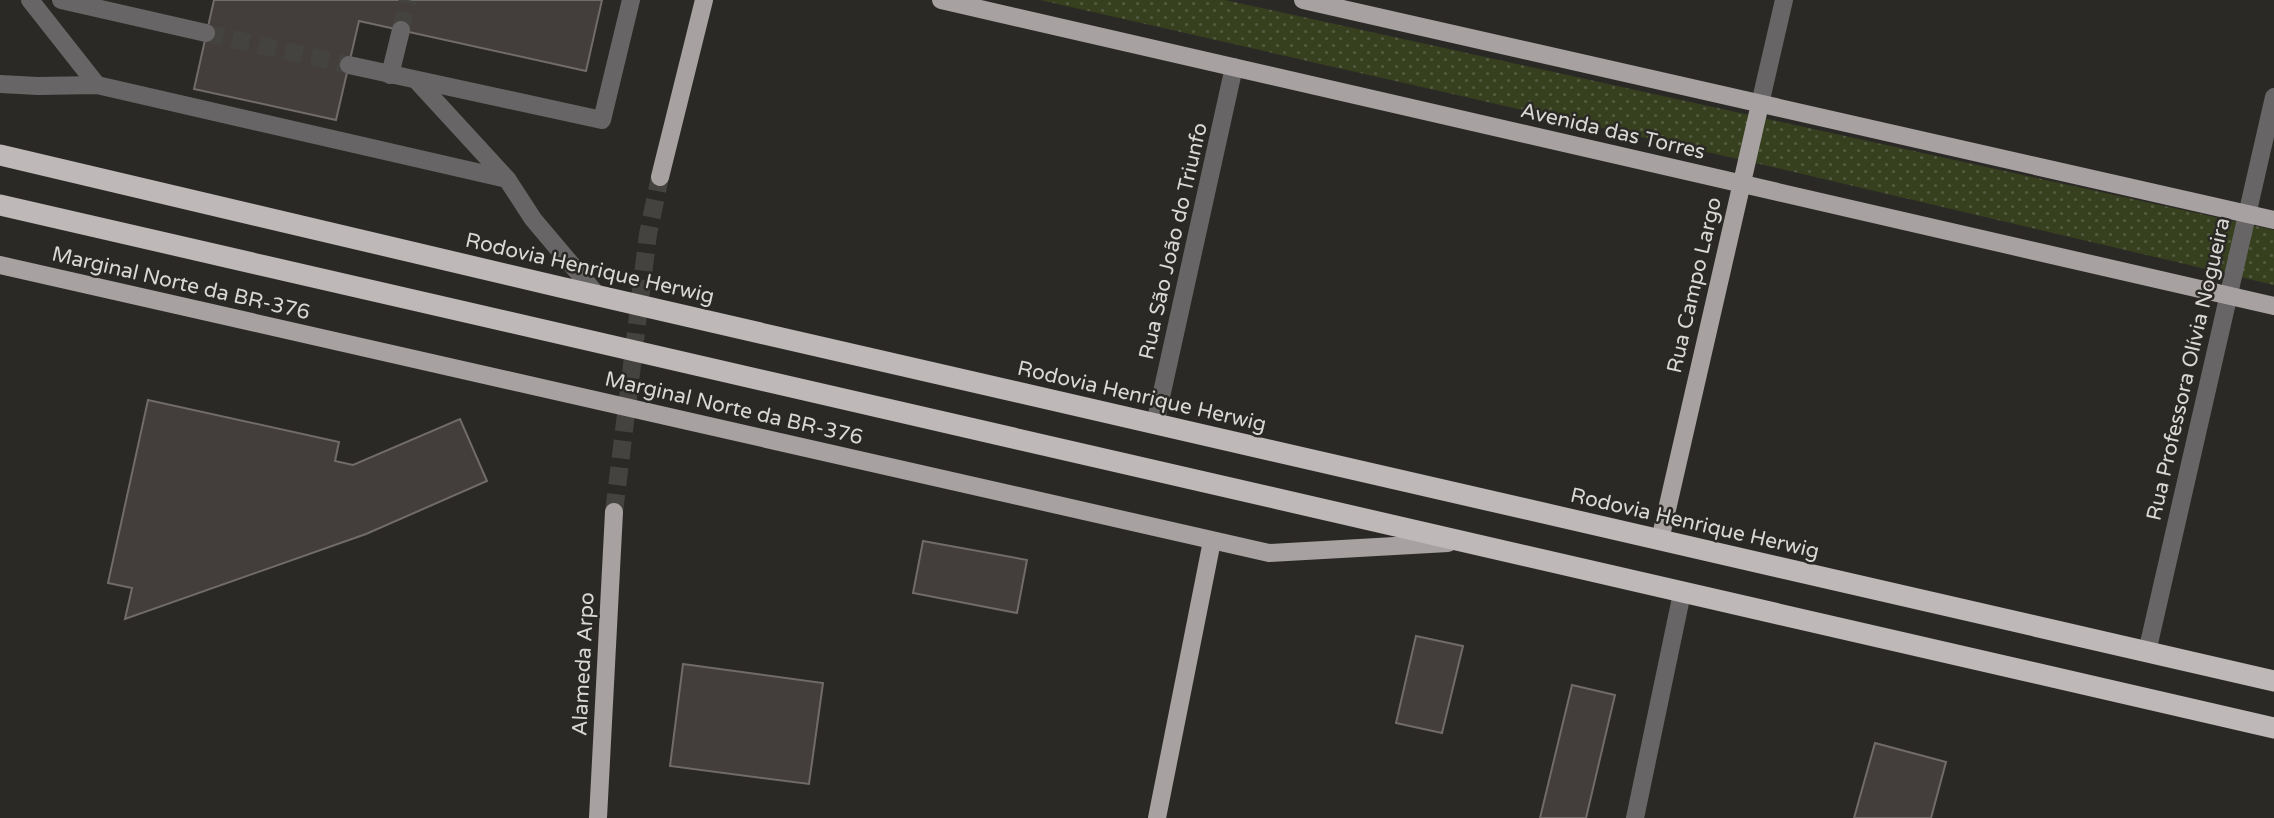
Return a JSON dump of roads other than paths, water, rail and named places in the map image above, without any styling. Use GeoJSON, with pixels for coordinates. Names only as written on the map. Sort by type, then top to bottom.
{"type":"FeatureCollection","features":[{"type":"Feature","properties":{"kind":"highway","name":"Rodovia Henrique Herwig"},"geometry":{"type":"LineString","coordinates":[[0,155],[598,296],[2274,681]]}},
{"type":"Feature","properties":{"kind":"highway"},"geometry":{"type":"LineString","coordinates":[[0,205],[2274,728]]}},
{"type":"Feature","properties":{"kind":"main road"},"geometry":{"type":"LineString","coordinates":[[660,177],[704,0]]}},
{"type":"Feature","properties":{"kind":"main road"},"geometry":{"type":"LineString","coordinates":[[693,43],[719,0]]}},
{"type":"Feature","properties":{"kind":"main road","name":"Avenida das Torres"},"geometry":{"type":"LineString","coordinates":[[941,0],[2274,306]]}},
{"type":"Feature","properties":{"kind":"main road"},"geometry":{"type":"LineString","coordinates":[[1303,0],[2274,220]]}},
{"type":"Feature","properties":{"kind":"main road","name":"Rua Campo Largo"},"geometry":{"type":"LineString","coordinates":[[1660,540],[1760,104]]}},
{"type":"Feature","properties":{"kind":"main road","name":"Marginal Norte da BR-376"},"geometry":{"type":"LineString","coordinates":[[0,265],[1269,552],[1463,542]]}},
{"type":"Feature","properties":{"kind":"main road","name":"Alameda Arpo"},"geometry":{"type":"LineString","coordinates":[[598,818],[614,512]]}},
{"type":"Feature","properties":{"kind":"main road"},"geometry":{"type":"LineString","coordinates":[[1157,818],[1212,541]]}},
{"type":"Feature","properties":{"kind":"street"},"geometry":{"type":"LineString","coordinates":[[30,0],[97,85]]}},
{"type":"Feature","properties":{"kind":"street"},"geometry":{"type":"LineString","coordinates":[[61,0],[206,33]]}},
{"type":"Feature","properties":{"kind":"street"},"geometry":{"type":"LineString","coordinates":[[349,65],[602,120],[631,0]]}},
{"type":"Feature","properties":{"kind":"street","name":"Rua Campo Largo"},"geometry":{"type":"LineString","coordinates":[[1760,104],[1784,0]]}},
{"type":"Feature","properties":{"kind":"street"},"geometry":{"type":"LineString","coordinates":[[390,75],[401,30]]}},
{"type":"Feature","properties":{"kind":"street","name":"Rua São João do Triunfo"},"geometry":{"type":"LineString","coordinates":[[1155,424],[1234,67]]}},
{"type":"Feature","properties":{"kind":"street"},"geometry":{"type":"LineString","coordinates":[[418,81],[508,179],[533,219],[598,296]]}},
{"type":"Feature","properties":{"kind":"street"},"geometry":{"type":"LineString","coordinates":[[0,84],[97,85],[508,179]]}},
{"type":"Feature","properties":{"kind":"street","name":"Rua Professora Olívia Nogueira"},"geometry":{"type":"LineString","coordinates":[[2147,652],[2274,97]]}},
{"type":"Feature","properties":{"kind":"street"},"geometry":{"type":"LineString","coordinates":[[1635,818],[1682,593]]}},
{"type":"Feature","properties":{"kind":"tunnel"},"geometry":{"type":"LineString","coordinates":[[401,30],[408,0]]}},
{"type":"Feature","properties":{"kind":"tunnel"},"geometry":{"type":"LineString","coordinates":[[206,33],[349,65]]}},
{"type":"Feature","properties":{"kind":"tunnel"},"geometry":{"type":"LineString","coordinates":[[614,512],[648,234],[660,177]]}}]}
